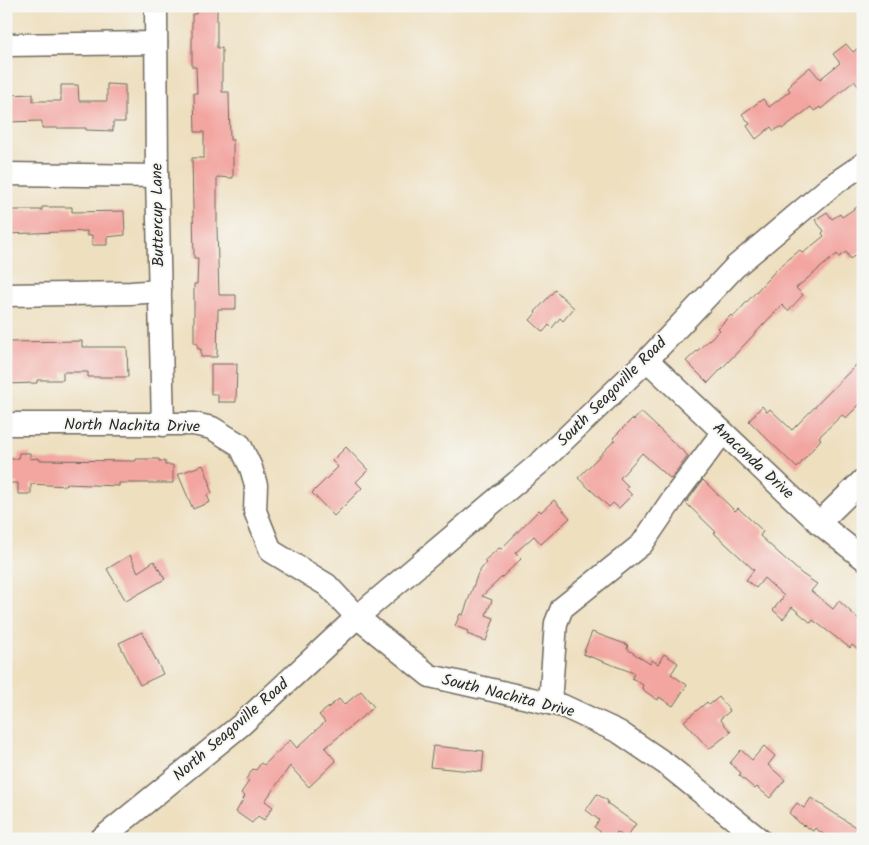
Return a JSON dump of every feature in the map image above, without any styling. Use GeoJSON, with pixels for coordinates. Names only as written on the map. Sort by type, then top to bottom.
{"type":"FeatureCollection","features":[{"type":"Feature","properties":{"kind":"street","name":"Buttercup Lane"},"geometry":{"type":"LineString","coordinates":[[156,6],[157,176],[163,424]]}},
{"type":"Feature","properties":{"kind":"street"},"geometry":{"type":"LineString","coordinates":[[6,45],[156,43]]}},
{"type":"Feature","properties":{"kind":"street","name":"South Seagoville Road"},"geometry":{"type":"LineString","coordinates":[[358,617],[542,461],[647,360],[735,267],[831,186],[863,164]]}},
{"type":"Feature","properties":{"kind":"street"},"geometry":{"type":"LineString","coordinates":[[6,174],[157,176]]}},
{"type":"Feature","properties":{"kind":"street"},"geometry":{"type":"LineString","coordinates":[[6,294],[160,291]]}},
{"type":"Feature","properties":{"kind":"street","name":"Anaconda Drive"},"geometry":{"type":"LineString","coordinates":[[647,360],[820,523],[863,558]]}},
{"type":"Feature","properties":{"kind":"street","name":"North Nachita Drive"},"geometry":{"type":"LineString","coordinates":[[6,424],[194,424],[212,428],[240,445],[254,476],[256,485],[255,511],[271,551],[327,585],[358,617]]}},
{"type":"Feature","properties":{"kind":"street"},"geometry":{"type":"LineString","coordinates":[[550,704],[556,623],[562,608],[642,544],[674,497],[723,432]]}},
{"type":"Feature","properties":{"kind":"street"},"geometry":{"type":"LineString","coordinates":[[820,523],[863,480]]}},
{"type":"Feature","properties":{"kind":"street","name":"South Nachita Drive"},"geometry":{"type":"LineString","coordinates":[[358,617],[430,676],[563,706],[619,732],[666,764],[759,839]]}},
{"type":"Feature","properties":{"kind":"street","name":"North Seagoville Road"},"geometry":{"type":"LineString","coordinates":[[101,839],[241,725],[358,617]]}},
{"type":"Feature","properties":{"kind":"building"},"geometry":{"type":"Polygon","coordinates":[[[199,6],[217,6],[217,48],[222,48],[222,92],[229,92],[230,140],[233,140],[233,178],[217,177],[217,228],[219,295],[236,295],[236,309],[218,309],[217,357],[201,357],[201,349],[198,349],[197,343],[194,343],[194,284],[197,284],[198,258],[194,258],[192,158],[204,158],[204,132],[195,132],[194,93],[197,93],[196,67],[192,67],[192,14],[196,14],[196,8],[199,8],[199,6]]]}},
{"type":"Feature","properties":{"kind":"building"},"geometry":{"type":"Polygon","coordinates":[[[846,44],[853,52],[863,44],[863,92],[854,81],[821,109],[820,107],[814,111],[811,107],[782,129],[780,127],[774,131],[771,127],[756,139],[747,126],[750,124],[742,114],[763,99],[769,107],[790,91],[788,88],[791,83],[810,67],[820,79],[840,63],[833,54],[846,44]]]}},
{"type":"Feature","properties":{"kind":"building"},"geometry":{"type":"Polygon","coordinates":[[[107,84],[125,85],[125,122],[113,122],[113,131],[86,130],[86,128],[42,128],[42,121],[6,122],[6,95],[33,94],[33,101],[61,101],[61,85],[78,85],[79,101],[107,101],[107,84]]]}},
{"type":"Feature","properties":{"kind":"building"},"geometry":{"type":"Polygon","coordinates":[[[863,203],[863,250],[850,259],[846,252],[839,257],[837,254],[796,288],[803,295],[788,311],[782,305],[708,383],[686,361],[720,330],[718,328],[731,315],[733,317],[778,268],[800,250],[803,253],[824,236],[822,233],[824,231],[815,220],[827,212],[832,219],[840,214],[842,217],[863,203]]]}},
{"type":"Feature","properties":{"kind":"building"},"geometry":{"type":"Polygon","coordinates":[[[42,207],[72,207],[72,212],[124,211],[125,235],[107,237],[107,245],[92,245],[92,235],[87,236],[87,231],[6,234],[6,210],[42,210],[42,207]]]}},
{"type":"Feature","properties":{"kind":"building"},"geometry":{"type":"Polygon","coordinates":[[[555,290],[574,308],[563,321],[560,318],[552,328],[549,325],[543,332],[530,320],[555,290]]]}},
{"type":"Feature","properties":{"kind":"building"},"geometry":{"type":"Polygon","coordinates":[[[82,341],[82,347],[127,347],[128,377],[88,377],[88,372],[63,372],[63,380],[37,380],[37,383],[6,384],[6,342],[82,341]]]}},
{"type":"Feature","properties":{"kind":"building"},"geometry":{"type":"Polygon","coordinates":[[[863,358],[863,401],[846,418],[842,415],[819,437],[821,439],[797,468],[749,421],[762,406],[767,412],[770,409],[792,430],[863,358]]]}},
{"type":"Feature","properties":{"kind":"building"},"geometry":{"type":"Polygon","coordinates":[[[211,364],[237,364],[236,402],[218,402],[218,394],[211,394],[211,364]]]}},
{"type":"Feature","properties":{"kind":"building"},"geometry":{"type":"Polygon","coordinates":[[[641,412],[688,456],[671,479],[642,453],[620,478],[628,486],[626,489],[632,495],[619,508],[613,503],[609,507],[578,478],[615,440],[613,438],[641,412]]]}},
{"type":"Feature","properties":{"kind":"building"},"geometry":{"type":"Polygon","coordinates":[[[346,447],[368,470],[356,482],[362,488],[334,516],[312,493],[338,467],[332,461],[346,447]]]}},
{"type":"Feature","properties":{"kind":"building"},"geometry":{"type":"Polygon","coordinates":[[[19,453],[30,453],[30,459],[39,458],[39,460],[136,461],[136,459],[159,459],[159,461],[165,461],[165,465],[173,465],[173,483],[119,483],[119,486],[31,484],[31,494],[18,494],[18,483],[6,483],[6,459],[18,459],[19,453]]]}},
{"type":"Feature","properties":{"kind":"building"},"geometry":{"type":"Polygon","coordinates":[[[203,465],[211,485],[209,485],[212,493],[207,495],[210,502],[193,509],[178,474],[203,465]]]}},
{"type":"Feature","properties":{"kind":"building"},"geometry":{"type":"Polygon","coordinates":[[[703,480],[735,511],[738,508],[763,531],[760,536],[802,574],[817,584],[811,591],[833,609],[839,601],[863,623],[863,654],[852,645],[850,648],[813,620],[811,623],[792,607],[783,619],[773,610],[784,596],[764,578],[756,588],[746,580],[754,570],[714,533],[716,532],[686,503],[703,480]]]}},
{"type":"Feature","properties":{"kind":"building"},"geometry":{"type":"Polygon","coordinates":[[[554,500],[570,518],[541,544],[534,536],[515,553],[521,559],[482,596],[492,600],[486,615],[494,618],[486,641],[467,634],[468,631],[455,626],[460,614],[463,615],[478,573],[486,563],[484,561],[499,548],[501,549],[539,510],[541,512],[554,500]]]}},
{"type":"Feature","properties":{"kind":"building"},"geometry":{"type":"Polygon","coordinates":[[[130,555],[138,572],[154,561],[165,579],[126,601],[107,569],[130,555]]]}},
{"type":"Feature","properties":{"kind":"building"},"geometry":{"type":"Polygon","coordinates":[[[142,632],[163,674],[140,685],[119,643],[142,632]]]}},
{"type":"Feature","properties":{"kind":"building"},"geometry":{"type":"Polygon","coordinates":[[[592,632],[628,645],[627,649],[650,664],[652,660],[658,664],[664,654],[678,663],[671,674],[687,685],[673,706],[659,697],[658,700],[646,692],[642,688],[643,685],[632,678],[634,673],[583,654],[592,632]]]}},
{"type":"Feature","properties":{"kind":"building"},"geometry":{"type":"Polygon","coordinates":[[[361,691],[374,707],[325,748],[336,761],[309,787],[290,766],[265,801],[273,807],[264,820],[258,816],[252,823],[236,812],[245,796],[241,793],[249,781],[246,779],[253,769],[256,770],[261,763],[264,765],[290,740],[297,748],[325,722],[319,715],[339,699],[344,705],[361,691]]]}},
{"type":"Feature","properties":{"kind":"building"},"geometry":{"type":"Polygon","coordinates":[[[719,697],[730,711],[720,719],[731,732],[709,749],[684,721],[707,702],[709,705],[719,697]]]}},
{"type":"Feature","properties":{"kind":"building"},"geometry":{"type":"Polygon","coordinates":[[[433,746],[484,751],[482,772],[430,767],[433,746]]]}},
{"type":"Feature","properties":{"kind":"building"},"geometry":{"type":"Polygon","coordinates":[[[764,746],[775,756],[768,765],[785,780],[770,798],[757,787],[755,789],[739,775],[741,773],[730,763],[741,750],[752,760],[764,746]]]}},
{"type":"Feature","properties":{"kind":"building"},"geometry":{"type":"Polygon","coordinates":[[[597,794],[636,824],[626,838],[617,832],[610,839],[594,827],[599,820],[586,810],[597,794]]]}},
{"type":"Feature","properties":{"kind":"building"},"geometry":{"type":"Polygon","coordinates":[[[811,798],[863,832],[863,839],[830,839],[815,828],[813,831],[803,826],[789,813],[797,803],[804,808],[811,798]]]}}]}
